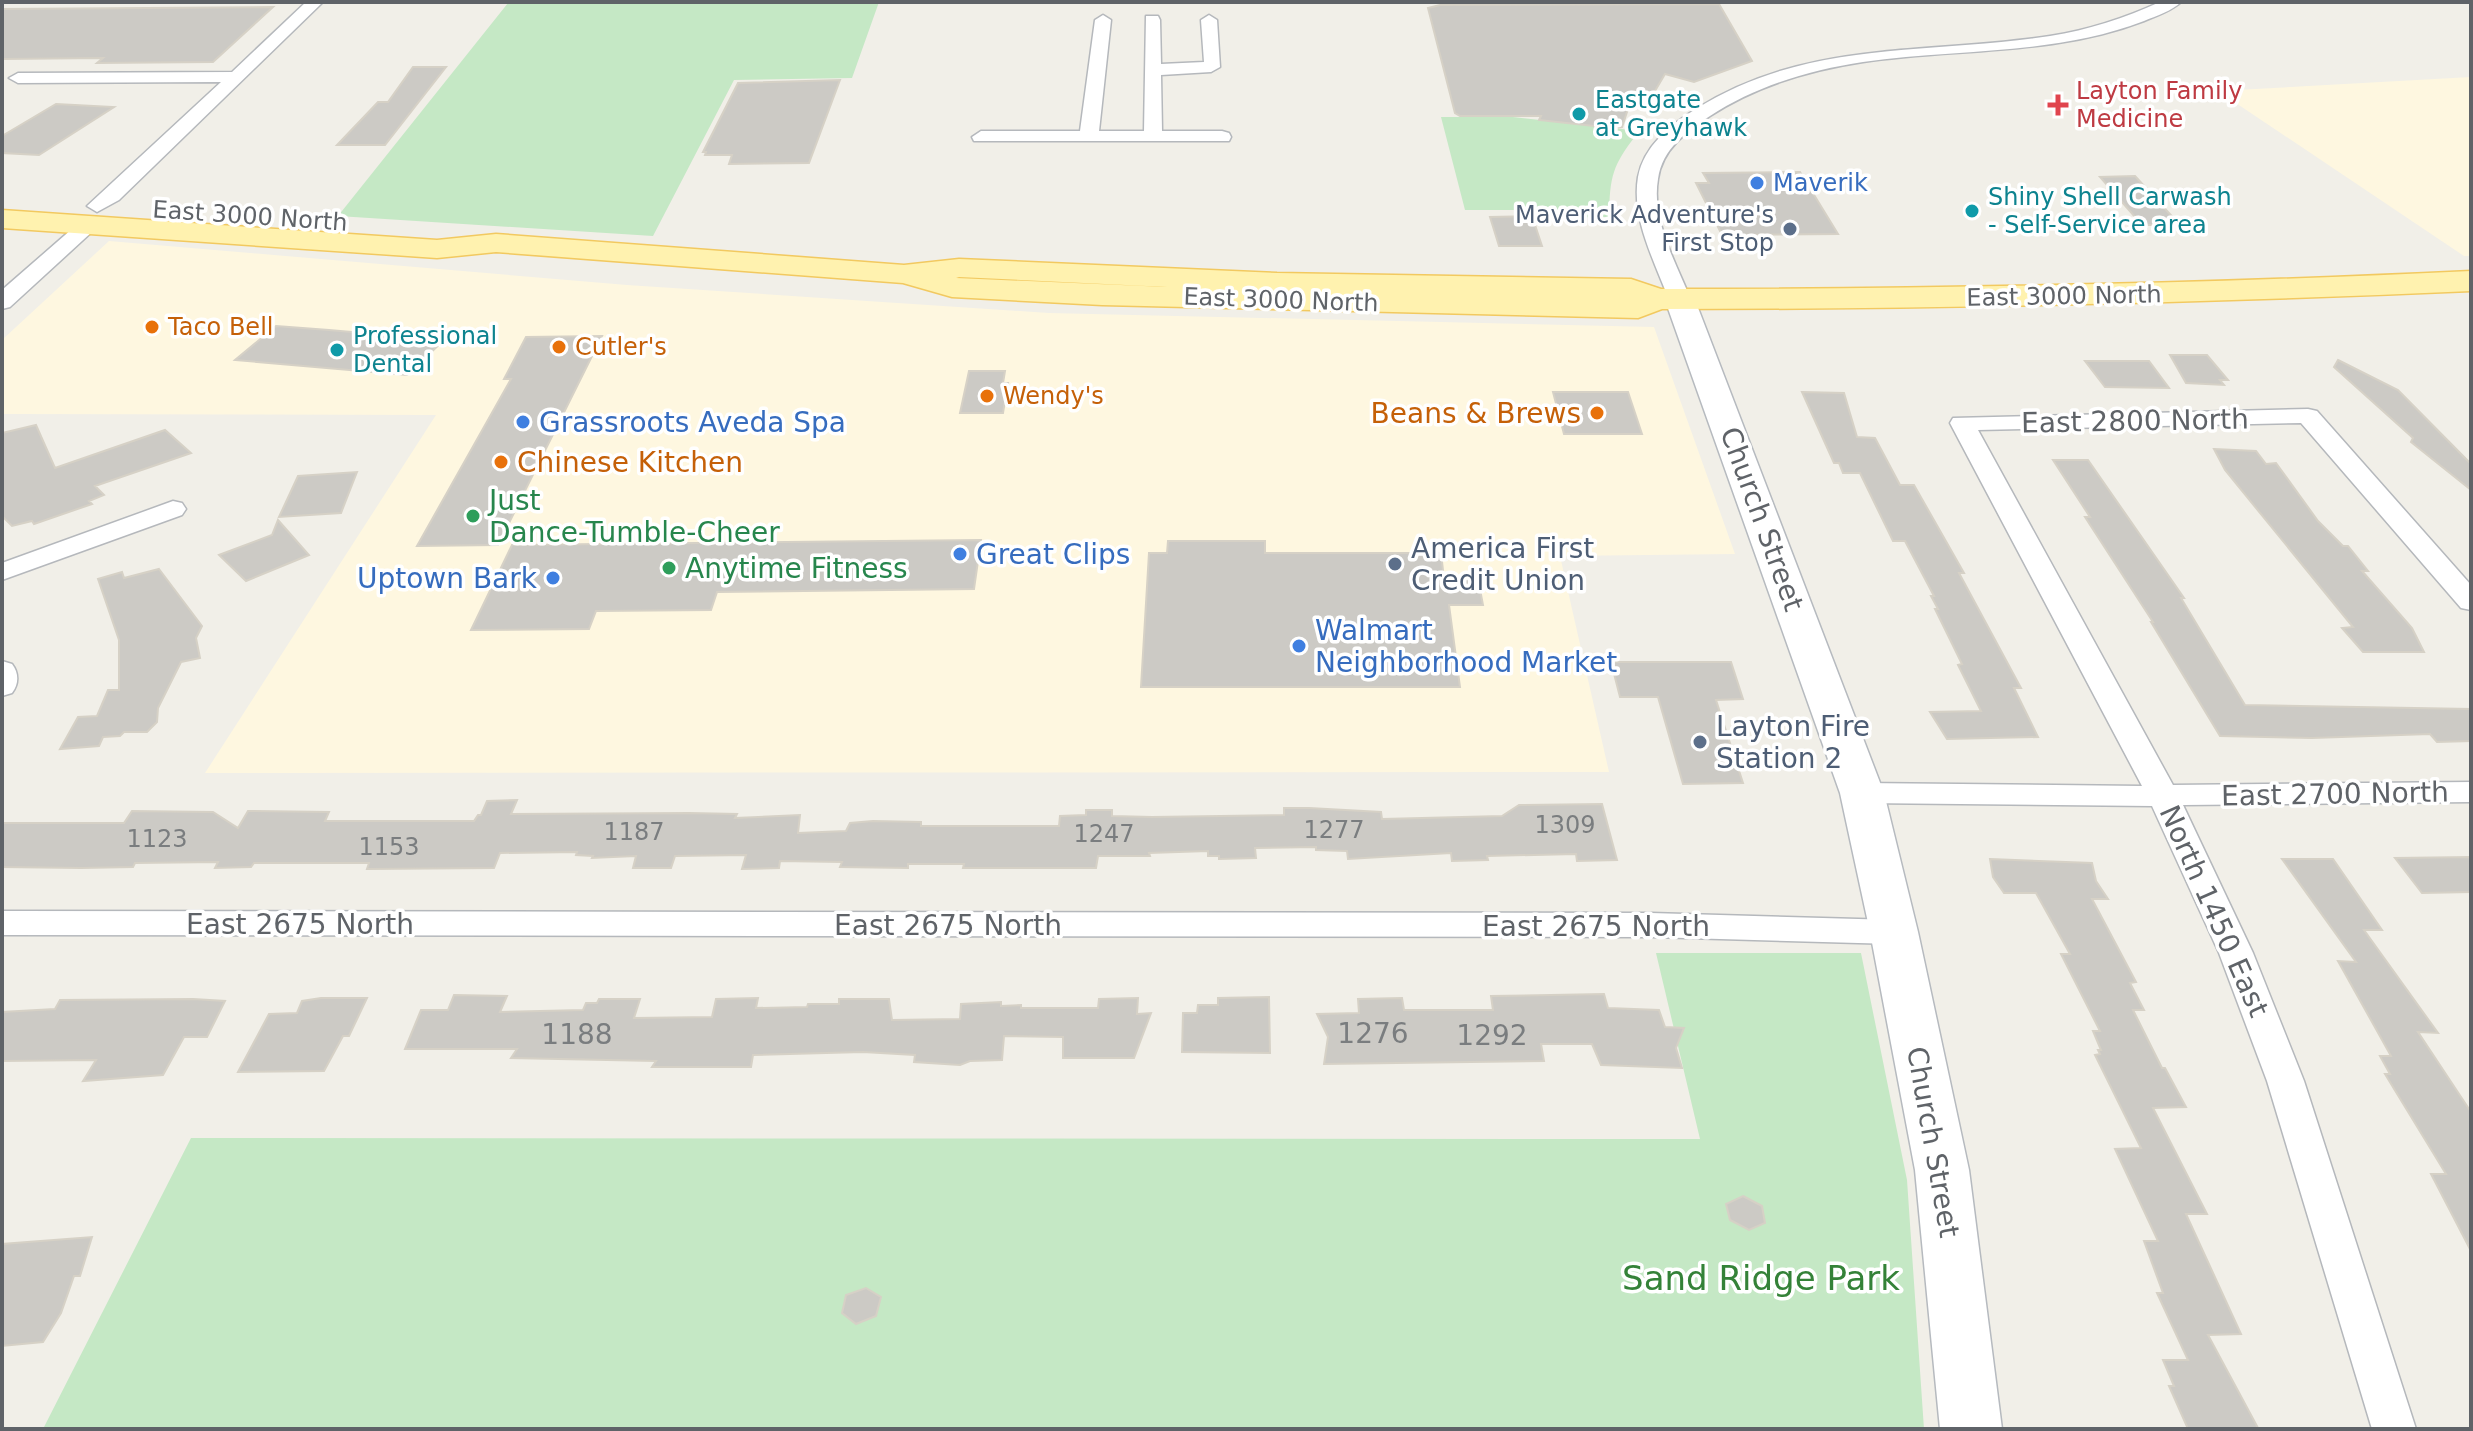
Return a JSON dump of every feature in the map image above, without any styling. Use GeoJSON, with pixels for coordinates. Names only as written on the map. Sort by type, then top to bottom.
{"type":"FeatureCollection","features":[{"type":"Feature","properties":{"kind":"main road","name":"East 3000 North"},"geometry":{"type":"LineString","coordinates":[[2,199],[92,216],[437,249],[485,240],[904,274],[952,287],[1117,295],[1638,308],[1668,299],[1927,299],[2180,294],[2471,281]]}},
{"type":"Feature","properties":{"kind":"main road"},"geometry":{"type":"LineString","coordinates":[[2,209],[92,216]]}},
{"type":"Feature","properties":{"kind":"main road","name":"East 3000 North"},"geometry":{"type":"LineString","coordinates":[[2,219],[92,216]]}},
{"type":"Feature","properties":{"kind":"street"},"geometry":{"type":"LineString","coordinates":[[2,302],[315,2]]}},
{"type":"Feature","properties":{"kind":"street","name":"Church Street"},"geometry":{"type":"LineString","coordinates":[[1971,1429],[1942,1170],[1894,932],[1862,793],[1668,299],[1647,189],[1654,160],[1662,144],[1676,131],[1729,95],[1787,73],[1871,57],[2016,45],[2087,34],[2173,2]]}},
{"type":"Feature","properties":{"kind":"street"},"geometry":{"type":"LineString","coordinates":[[1089,137],[1103,20]]}},
{"type":"Feature","properties":{"kind":"street"},"geometry":{"type":"LineString","coordinates":[[1152,20],[1153,137]]}},
{"type":"Feature","properties":{"kind":"street"},"geometry":{"type":"LineString","coordinates":[[1153,70],[1211,67],[1209,20]]}},
{"type":"Feature","properties":{"kind":"street"},"geometry":{"type":"LineString","coordinates":[[18,78],[236,77]]}},
{"type":"Feature","properties":{"kind":"street"},"geometry":{"type":"LineString","coordinates":[[981,137],[1222,137]]}},
{"type":"Feature","properties":{"kind":"street","name":"East 2800 North"},"geometry":{"type":"LineString","coordinates":[[1962,423],[2308,416],[2471,602]]}},
{"type":"Feature","properties":{"kind":"street","name":"North 1450 East"},"geometry":{"type":"LineString","coordinates":[[1962,423],[2162,795],[2267,1030],[2307,1142],[2394,1429]]}},
{"type":"Feature","properties":{"kind":"street"},"geometry":{"type":"LineString","coordinates":[[2,572],[173,509]]}},
{"type":"Feature","properties":{"kind":"street"},"geometry":{"type":"LineString","coordinates":[[2,670],[2,687]]}},
{"type":"Feature","properties":{"kind":"street","name":"East 2700 North"},"geometry":{"type":"LineString","coordinates":[[1862,793],[2162,795],[2471,792]]}},
{"type":"Feature","properties":{"kind":"street","name":"East 2675 North"},"geometry":{"type":"LineString","coordinates":[[2,923],[1651,925],[1894,932]]}},
{"type":"Feature","properties":{"kind":"shaded area"},"geometry":{"type":"Polygon","coordinates":[[[2471,77],[2471,256],[2464,256],[2218,91],[2471,77]]]}},
{"type":"Feature","properties":{"kind":"shaded area"},"geometry":{"type":"Polygon","coordinates":[[[109,241],[627,285],[1049,313],[1654,327],[1735,554],[1560,556],[1609,772],[205,773],[436,415],[2,414],[2,340],[109,241]]]}},
{"type":"Feature","properties":{"kind":"green space"},"geometry":{"type":"Polygon","coordinates":[[[879,2],[852,78],[734,80],[653,236],[338,216],[508,3],[879,2]]]}},
{"type":"Feature","properties":{"kind":"green space"},"geometry":{"type":"Polygon","coordinates":[[[1441,117],[1513,117],[1631,130],[1637,134],[1614,172],[1609,217],[1523,218],[1520,210],[1465,210],[1441,117]]]}},
{"type":"Feature","properties":{"kind":"green space","name":"Sand Ridge Park"},"geometry":{"type":"Polygon","coordinates":[[[1656,953],[1861,953],[1907,1180],[1924,1429],[43,1429],[191,1138],[1700,1139],[1656,953]]]}},
{"type":"Feature","properties":{"kind":"building"},"geometry":{"type":"Polygon","coordinates":[[[1719,4],[1752,61],[1694,82],[1665,74],[1645,108],[1629,106],[1622,127],[1612,128],[1539,120],[1541,116],[1460,116],[1455,113],[1428,8],[1440,5],[1719,4]]]}},
{"type":"Feature","properties":{"kind":"building"},"geometry":{"type":"Polygon","coordinates":[[[273,7],[213,62],[97,63],[103,58],[2,59],[2,9],[273,7]]]}},
{"type":"Feature","properties":{"kind":"building"},"geometry":{"type":"Polygon","coordinates":[[[413,67],[446,67],[385,145],[337,145],[378,102],[388,102],[413,67]]]}},
{"type":"Feature","properties":{"kind":"building"},"geometry":{"type":"Polygon","coordinates":[[[840,80],[809,163],[729,164],[732,155],[705,155],[706,152],[703,152],[738,83],[840,80]]]}},
{"type":"Feature","properties":{"kind":"building"},"geometry":{"type":"Polygon","coordinates":[[[56,104],[114,107],[39,155],[2,153],[2,136],[56,104]]]}},
{"type":"Feature","properties":{"kind":"building"},"geometry":{"type":"Polygon","coordinates":[[[1800,172],[1838,234],[1722,235],[1696,183],[1709,183],[1703,173],[1800,172]]]}},
{"type":"Feature","properties":{"kind":"building"},"geometry":{"type":"Polygon","coordinates":[[[2135,176],[2180,225],[2142,225],[2100,177],[2135,176]]]}},
{"type":"Feature","properties":{"kind":"building"},"geometry":{"type":"Polygon","coordinates":[[[1532,216],[1542,246],[1499,246],[1490,217],[1532,216]]]}},
{"type":"Feature","properties":{"kind":"building"},"geometry":{"type":"Polygon","coordinates":[[[276,326],[444,340],[407,375],[235,360],[276,326]]]}},
{"type":"Feature","properties":{"kind":"building"},"geometry":{"type":"Polygon","coordinates":[[[602,336],[498,545],[417,546],[511,379],[504,379],[526,337],[602,336]]]}},
{"type":"Feature","properties":{"kind":"building"},"geometry":{"type":"Polygon","coordinates":[[[2170,355],[2207,355],[2228,380],[2220,380],[2224,385],[2186,383],[2170,355]]]}},
{"type":"Feature","properties":{"kind":"building"},"geometry":{"type":"Polygon","coordinates":[[[2338,360],[2398,390],[2471,464],[2471,490],[2411,442],[2413,438],[2334,367],[2338,360]]]}},
{"type":"Feature","properties":{"kind":"building"},"geometry":{"type":"Polygon","coordinates":[[[2085,361],[2149,361],[2169,388],[2105,387],[2085,361]]]}},
{"type":"Feature","properties":{"kind":"building","name":"Wendy's"},"geometry":{"type":"Polygon","coordinates":[[[969,371],[1005,371],[1003,383],[1008,383],[1003,413],[960,413],[969,371]]]}},
{"type":"Feature","properties":{"kind":"building","name":"Beans & Brews"},"geometry":{"type":"Polygon","coordinates":[[[1553,392],[1628,392],[1642,434],[1564,434],[1553,392]]]}},
{"type":"Feature","properties":{"kind":"building"},"geometry":{"type":"Polygon","coordinates":[[[1802,392],[1844,393],[1857,437],[1875,438],[1900,485],[1914,485],[1964,573],[1959,573],[2021,688],[2014,688],[2038,737],[1947,739],[1930,712],[1981,711],[1935,609],[1938,609],[1931,596],[1934,596],[1905,541],[1893,541],[1860,473],[1843,473],[1839,463],[1834,463],[1802,392]]]}},
{"type":"Feature","properties":{"kind":"building"},"geometry":{"type":"Polygon","coordinates":[[[36,425],[55,468],[165,430],[191,453],[95,486],[104,495],[89,501],[92,504],[34,524],[32,521],[12,526],[2,516],[2,433],[36,425]]]}},
{"type":"Feature","properties":{"kind":"building"},"geometry":{"type":"Polygon","coordinates":[[[2214,449],[2256,451],[2266,464],[2276,463],[2318,521],[2343,546],[2348,546],[2368,571],[2362,571],[2412,628],[2424,652],[2363,652],[2342,628],[2353,627],[2225,470],[2214,449]]]}},
{"type":"Feature","properties":{"kind":"building"},"geometry":{"type":"Polygon","coordinates":[[[2053,460],[2088,460],[2184,598],[2181,598],[2245,705],[2471,709],[2471,741],[2437,742],[2430,734],[2312,738],[2220,736],[2053,460]]]}},
{"type":"Feature","properties":{"kind":"building"},"geometry":{"type":"Polygon","coordinates":[[[357,472],[341,513],[279,517],[298,476],[357,472]]]}},
{"type":"Feature","properties":{"kind":"building"},"geometry":{"type":"Polygon","coordinates":[[[278,520],[309,555],[246,581],[219,555],[272,535],[278,520]]]}},
{"type":"Feature","properties":{"kind":"building"},"geometry":{"type":"Polygon","coordinates":[[[981,540],[974,589],[717,592],[711,610],[596,611],[589,629],[471,630],[512,545],[981,540]]]}},
{"type":"Feature","properties":{"kind":"building","name":"Walmart Neighborhood Market"},"geometry":{"type":"Polygon","coordinates":[[[1168,541],[1265,541],[1265,553],[1441,553],[1444,579],[1478,579],[1483,605],[1449,605],[1460,687],[1141,687],[1149,553],[1167,553],[1168,541]]]}},
{"type":"Feature","properties":{"kind":"building"},"geometry":{"type":"Polygon","coordinates":[[[159,569],[202,626],[196,638],[200,658],[181,662],[158,708],[157,722],[147,732],[124,732],[120,736],[103,737],[99,746],[60,749],[78,717],[97,716],[108,690],[119,690],[119,640],[98,579],[122,572],[124,578],[159,569]]]}},
{"type":"Feature","properties":{"kind":"building","name":"Layton Fire Station 2"},"geometry":{"type":"Polygon","coordinates":[[[1611,662],[1731,662],[1743,699],[1716,700],[1743,783],[1683,784],[1658,697],[1620,697],[1611,662]]]}},
{"type":"Feature","properties":{"kind":"building"},"geometry":{"type":"Polygon","coordinates":[[[517,800],[511,814],[737,814],[735,818],[800,815],[798,833],[846,831],[850,823],[873,821],[921,822],[921,826],[1059,826],[1060,816],[1086,815],[1086,810],[1112,810],[1112,816],[1152,817],[1284,815],[1284,808],[1309,808],[1381,812],[1382,819],[1502,816],[1519,805],[1602,804],[1617,860],[1577,861],[1576,854],[1487,856],[1488,860],[1452,861],[1451,853],[1348,859],[1347,851],[1316,850],[1316,847],[1255,848],[1256,858],[1219,859],[1219,856],[1208,856],[1208,851],[1098,856],[1096,868],[963,868],[964,864],[908,864],[908,868],[840,867],[842,862],[780,861],[779,868],[742,869],[746,855],[675,856],[671,868],[633,868],[636,856],[592,858],[576,855],[577,852],[500,853],[494,868],[367,869],[369,863],[254,863],[251,867],[215,868],[218,862],[135,863],[133,867],[2,867],[2,823],[124,823],[132,811],[213,812],[238,828],[248,811],[329,812],[325,821],[474,821],[481,815],[487,801],[517,800]]]}},
{"type":"Feature","properties":{"kind":"building"},"geometry":{"type":"Polygon","coordinates":[[[2471,857],[2471,892],[2422,893],[2395,858],[2471,857]]]}},
{"type":"Feature","properties":{"kind":"building"},"geometry":{"type":"Polygon","coordinates":[[[1990,859],[2092,863],[2096,881],[2108,899],[2092,899],[2136,982],[2130,983],[2144,1010],[2133,1010],[2186,1107],[2153,1108],[2207,1214],[2186,1214],[2241,1334],[2208,1335],[2258,1428],[2188,1429],[2169,1386],[2174,1386],[2163,1360],[2188,1360],[2157,1293],[2163,1293],[2144,1241],[2158,1241],[2115,1149],[2141,1148],[2095,1055],[2100,1054],[2098,1050],[2101,1050],[2093,1031],[2100,1031],[2061,954],[2070,954],[2036,893],[2004,893],[1993,877],[1990,859]]]}},
{"type":"Feature","properties":{"kind":"building"},"geometry":{"type":"Polygon","coordinates":[[[2282,859],[2333,859],[2382,930],[2364,930],[2438,1033],[2418,1032],[2471,1112],[2471,1251],[2431,1174],[2446,1174],[2385,1074],[2390,1074],[2380,1056],[2391,1056],[2338,961],[2356,962],[2282,859]]]}},
{"type":"Feature","properties":{"kind":"building"},"geometry":{"type":"Polygon","coordinates":[[[1604,994],[1608,1008],[1659,1010],[1665,1027],[1684,1028],[1676,1048],[1682,1068],[1601,1065],[1592,1044],[1541,1044],[1544,1061],[1324,1064],[1328,1037],[1317,1014],[1359,1013],[1358,999],[1402,998],[1404,1010],[1493,1010],[1491,996],[1604,994]]]}},
{"type":"Feature","properties":{"kind":"building"},"geometry":{"type":"Polygon","coordinates":[[[454,995],[507,996],[500,1012],[583,1010],[586,1003],[597,1003],[599,999],[640,999],[634,1018],[712,1017],[716,999],[758,998],[756,1008],[839,1004],[839,999],[889,999],[892,1020],[960,1019],[961,1004],[1001,1002],[1001,1006],[1021,1005],[1021,1008],[1098,1008],[1099,999],[1138,998],[1137,1014],[1151,1013],[1134,1058],[1063,1058],[1063,1037],[1004,1036],[1002,1060],[970,1061],[960,1065],[914,1062],[915,1055],[863,1052],[753,1055],[751,1067],[652,1067],[656,1061],[511,1058],[517,1049],[405,1049],[421,1010],[448,1010],[454,995]]]}},
{"type":"Feature","properties":{"kind":"building"},"geometry":{"type":"Polygon","coordinates":[[[1269,997],[1270,1053],[1182,1052],[1183,1013],[1197,1013],[1198,1005],[1218,1005],[1218,998],[1269,997]]]}},
{"type":"Feature","properties":{"kind":"building"},"geometry":{"type":"Polygon","coordinates":[[[367,998],[349,1036],[343,1036],[324,1071],[238,1072],[269,1014],[297,1013],[302,1001],[367,998]]]}},
{"type":"Feature","properties":{"kind":"building"},"geometry":{"type":"Polygon","coordinates":[[[60,1000],[225,1001],[207,1037],[184,1037],[163,1075],[83,1081],[96,1060],[2,1061],[2,1012],[55,1009],[60,1000]]]}},
{"type":"Feature","properties":{"kind":"building"},"geometry":{"type":"Polygon","coordinates":[[[1743,1196],[1762,1206],[1765,1223],[1749,1230],[1730,1220],[1726,1204],[1743,1196]]]}},
{"type":"Feature","properties":{"kind":"building"},"geometry":{"type":"Polygon","coordinates":[[[92,1237],[80,1276],[74,1276],[61,1313],[43,1342],[2,1346],[2,1244],[92,1237]]]}},
{"type":"Feature","properties":{"kind":"building"},"geometry":{"type":"Polygon","coordinates":[[[866,1288],[881,1297],[876,1316],[856,1324],[842,1313],[846,1295],[866,1288]]]}},
{"type":"Feature","properties":{"kind":"place","name":"Layton Family Medicine"},"geometry":{"type":"Point","coordinates":[2058,105]}},
{"type":"Feature","properties":{"kind":"place","name":"Eastgate at Greyhawk"},"geometry":{"type":"Point","coordinates":[1579,114]}},
{"type":"Feature","properties":{"kind":"place","name":"Maverik"},"geometry":{"type":"Point","coordinates":[1757,183]}},
{"type":"Feature","properties":{"kind":"place","name":"Shiny Shell Carwash - Self-Service area"},"geometry":{"type":"Point","coordinates":[1972,211]}},
{"type":"Feature","properties":{"kind":"place","name":"Maverick Adventure's First Stop"},"geometry":{"type":"Point","coordinates":[1790,229]}},
{"type":"Feature","properties":{"kind":"place","name":"Taco Bell"},"geometry":{"type":"Point","coordinates":[152,327]}},
{"type":"Feature","properties":{"kind":"place","name":"Cutler's"},"geometry":{"type":"Point","coordinates":[559,347]}},
{"type":"Feature","properties":{"kind":"place","name":"Professional Dental"},"geometry":{"type":"Point","coordinates":[337,350]}},
{"type":"Feature","properties":{"kind":"place","name":"Wendy's"},"geometry":{"type":"Point","coordinates":[987,396]}},
{"type":"Feature","properties":{"kind":"place","name":"Beans & Brews"},"geometry":{"type":"Point","coordinates":[1597,413]}},
{"type":"Feature","properties":{"kind":"place","name":"Grassroots Aveda Spa"},"geometry":{"type":"Point","coordinates":[523,422]}},
{"type":"Feature","properties":{"kind":"place","name":"Chinese Kitchen"},"geometry":{"type":"Point","coordinates":[501,462]}},
{"type":"Feature","properties":{"kind":"place","name":"Just Dance-Tumble-Cheer"},"geometry":{"type":"Point","coordinates":[473,516]}},
{"type":"Feature","properties":{"kind":"place","name":"Great Clips"},"geometry":{"type":"Point","coordinates":[960,554]}},
{"type":"Feature","properties":{"kind":"place","name":"America First Credit Union"},"geometry":{"type":"Point","coordinates":[1395,564]}},
{"type":"Feature","properties":{"kind":"place","name":"Anytime Fitness"},"geometry":{"type":"Point","coordinates":[669,568]}},
{"type":"Feature","properties":{"kind":"place","name":"Uptown Bark"},"geometry":{"type":"Point","coordinates":[553,578]}},
{"type":"Feature","properties":{"kind":"place","name":"Walmart Neighborhood Market"},"geometry":{"type":"Point","coordinates":[1299,646]}},
{"type":"Feature","properties":{"kind":"place","name":"Layton Fire Station 2"},"geometry":{"type":"Point","coordinates":[1700,742]}}]}
